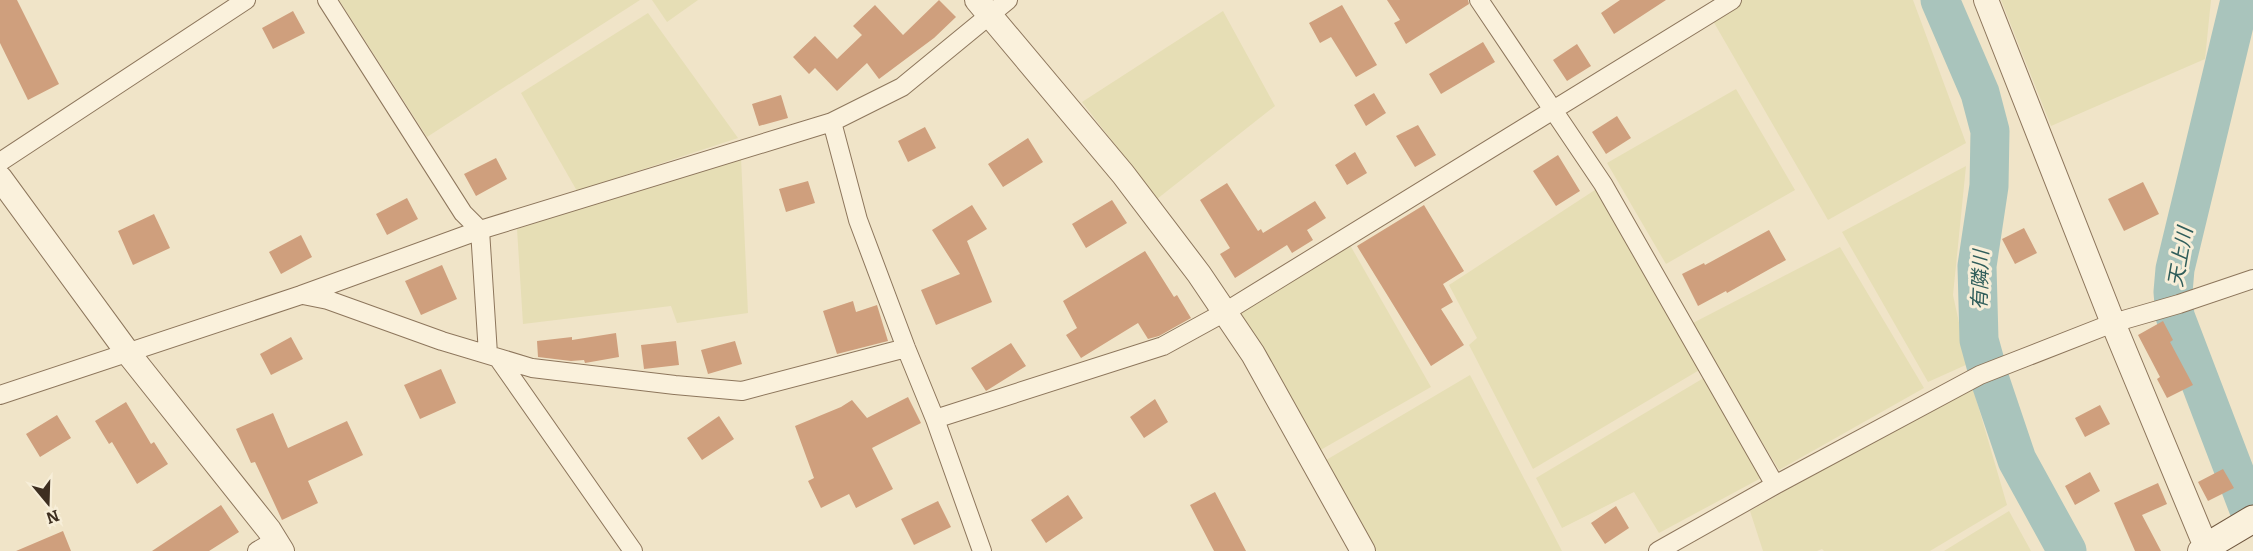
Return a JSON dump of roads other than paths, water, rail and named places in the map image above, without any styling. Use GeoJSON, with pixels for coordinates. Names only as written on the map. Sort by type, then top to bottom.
{"type":"FeatureCollection","features":[{"type":"Feature","properties":{"kind":"main road"},"geometry":{"type":"LineString","coordinates":[[2204,550],[2253,519]]}},
{"type":"Feature","properties":{"kind":"street"},"geometry":{"type":"LineString","coordinates":[[0,162],[246,0]]}},
{"type":"Feature","properties":{"kind":"street"},"geometry":{"type":"LineString","coordinates":[[327,0],[463,213],[480,230],[493,356],[633,551]]}},
{"type":"Feature","properties":{"kind":"street"},"geometry":{"type":"LineString","coordinates":[[0,395],[301,295],[480,230],[832,122],[902,87],[983,8],[1008,0]]}},
{"type":"Feature","properties":{"kind":"street"},"geometry":{"type":"LineString","coordinates":[[1479,0],[1603,184],[1774,485]]}},
{"type":"Feature","properties":{"kind":"street"},"geometry":{"type":"LineString","coordinates":[[936,419],[1079,375],[1163,346],[1225,312],[1732,0]]}},
{"type":"Feature","properties":{"kind":"street"},"geometry":{"type":"LineString","coordinates":[[1986,0],[2204,550]]}},
{"type":"Feature","properties":{"kind":"street"},"geometry":{"type":"LineString","coordinates":[[983,8],[1124,174],[1199,274],[1252,354],[1363,551]]}},
{"type":"Feature","properties":{"kind":"street"},"geometry":{"type":"LineString","coordinates":[[832,122],[858,220],[906,348],[936,419],[982,551]]}},
{"type":"Feature","properties":{"kind":"street"},"geometry":{"type":"LineString","coordinates":[[0,178],[272,547]]}},
{"type":"Feature","properties":{"kind":"street"},"geometry":{"type":"LineString","coordinates":[[1658,551],[1774,485],[1988,372],[2113,323],[2253,279]]}},
{"type":"Feature","properties":{"kind":"street"},"geometry":{"type":"LineString","coordinates":[[301,295],[328,300],[442,340],[532,368],[741,391],[906,348]]}},
{"type":"Feature","properties":{"kind":"waterway","name":"有隣川"},"geometry":{"type":"LineString","coordinates":[[1940,0],[1980,93],[1990,131],[1989,186],[1977,266],[1979,340],[2017,460],[2067,551]]}},
{"type":"Feature","properties":{"kind":"waterway","name":"天上川"},"geometry":{"type":"LineString","coordinates":[[2240,0],[2175,269],[2173,292],[2175,316],[2248,507]]}}]}
